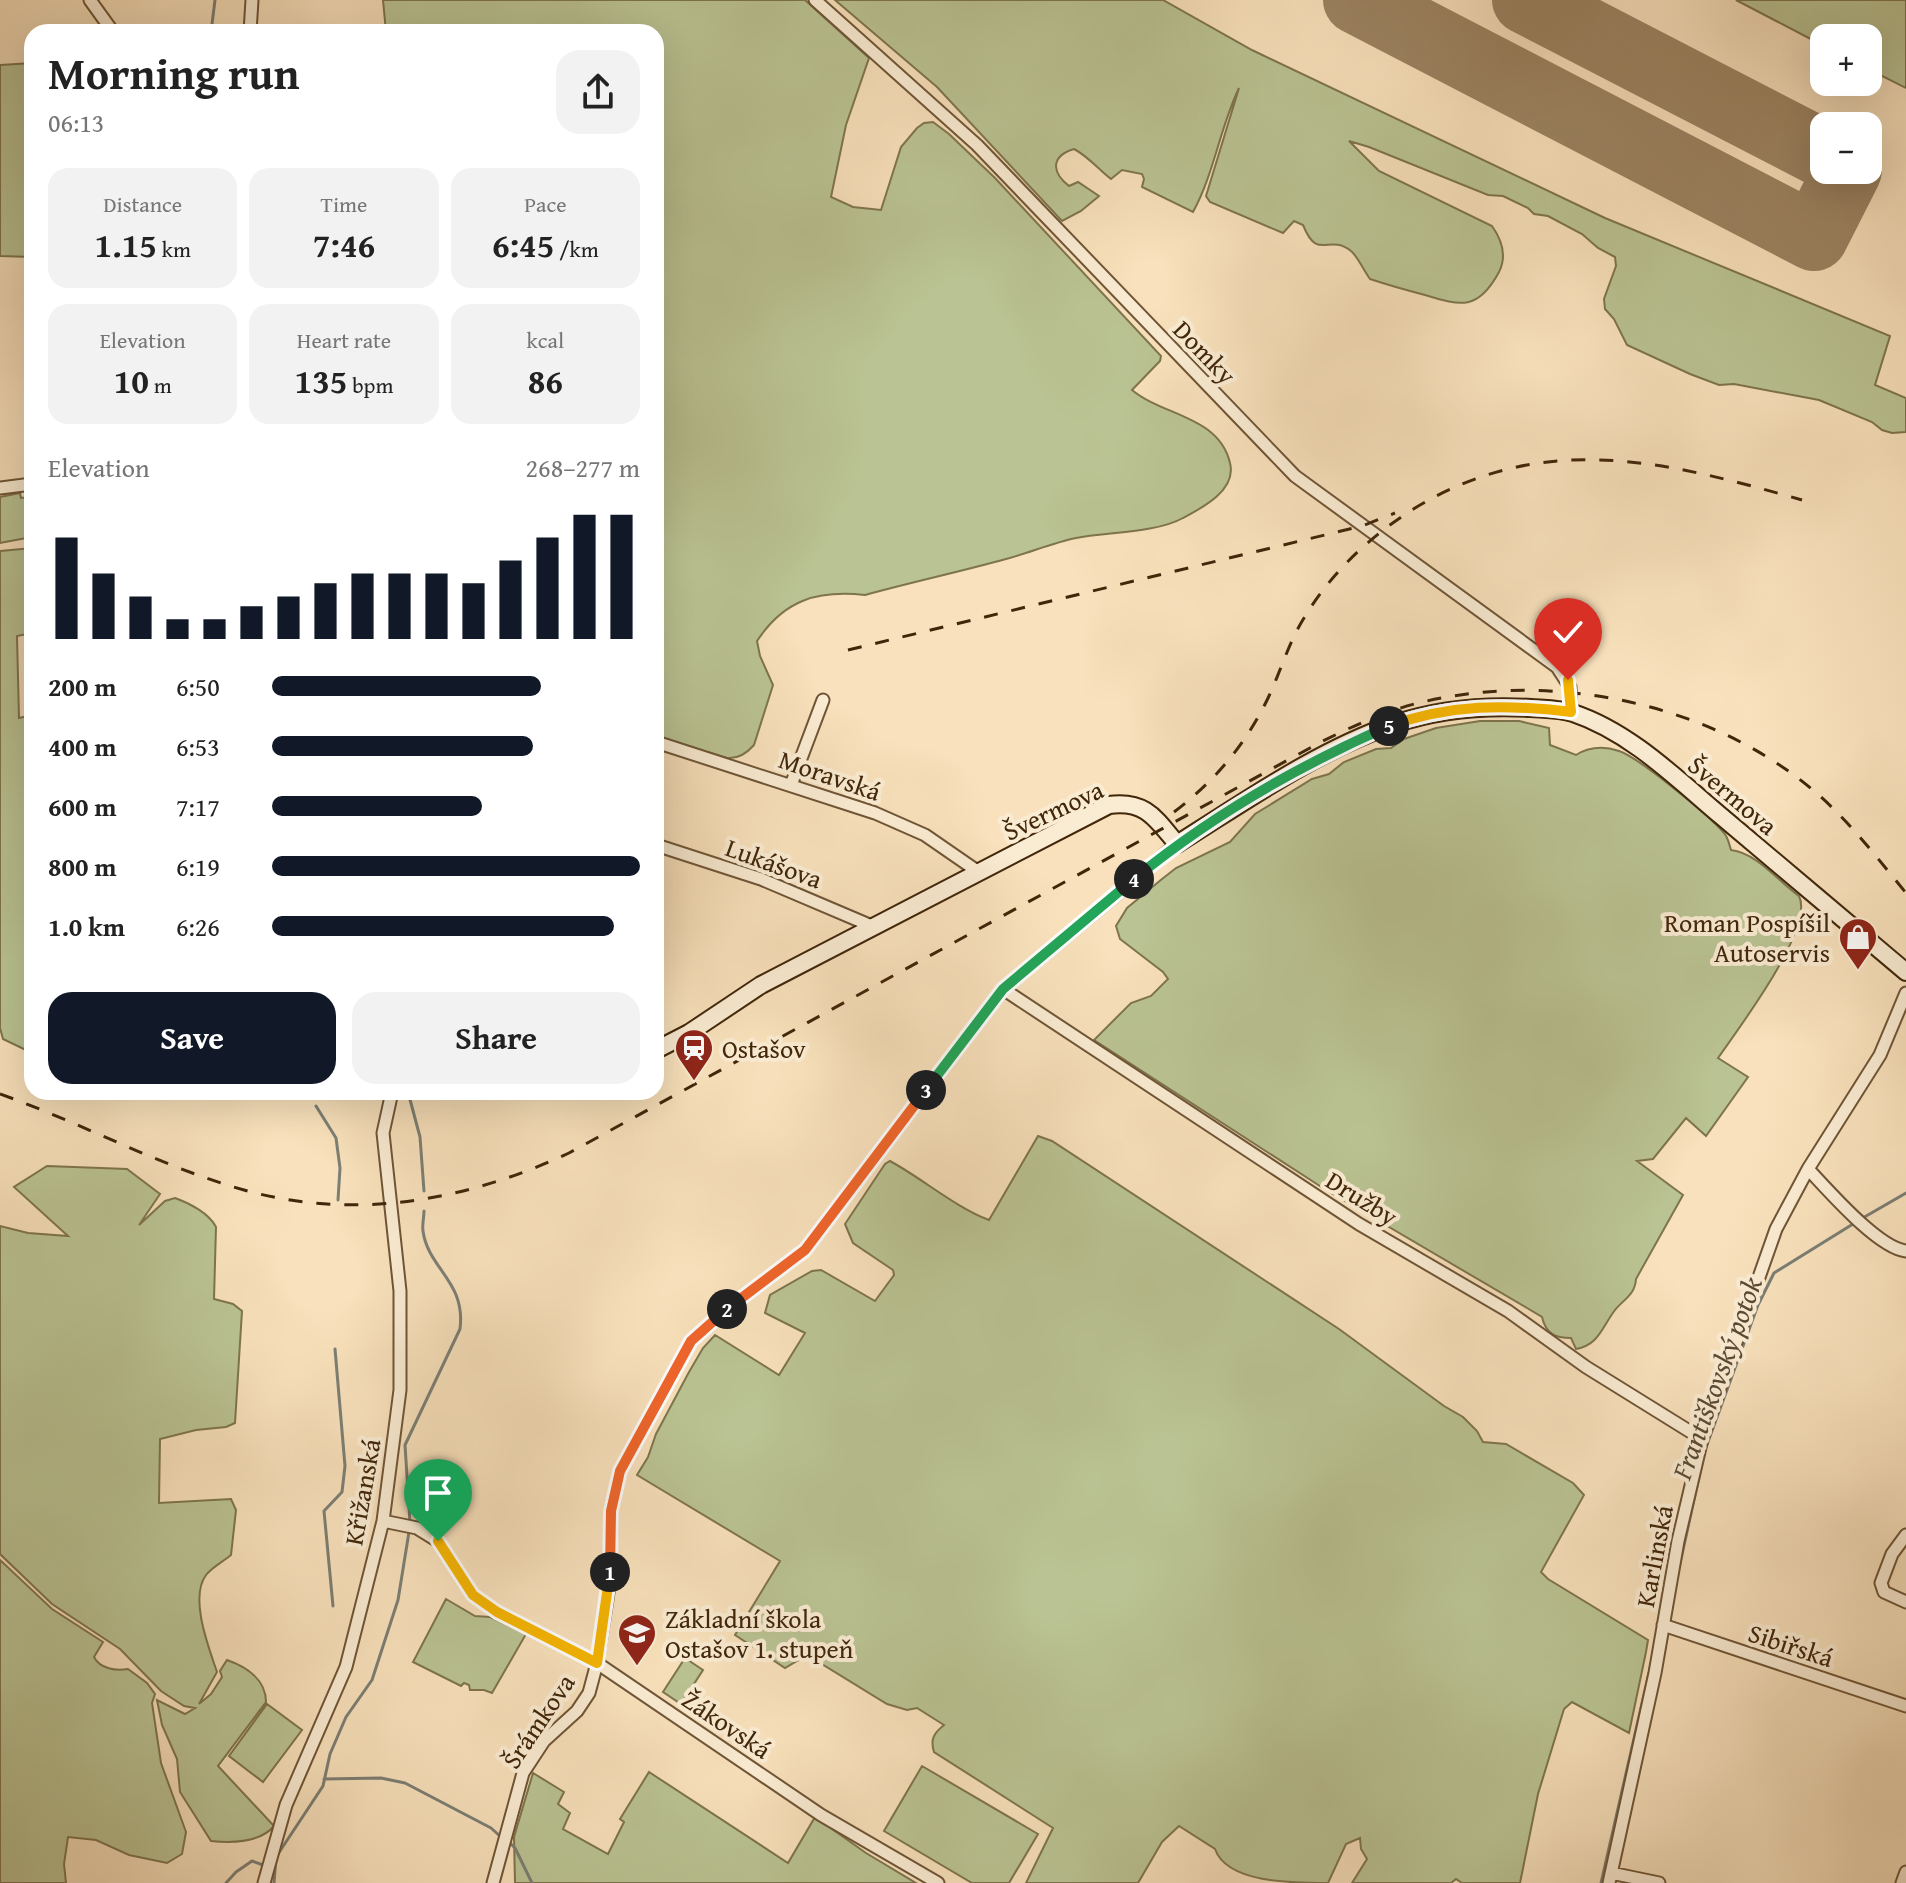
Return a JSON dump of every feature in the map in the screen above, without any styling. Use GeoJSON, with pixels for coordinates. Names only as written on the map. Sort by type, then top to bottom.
{"type":"FeatureCollection","features":[{"type":"Feature","properties":{"kind":"street"},"geometry":{"type":"LineString","coordinates":[[90,0],[107,24]]}},
{"type":"Feature","properties":{"kind":"street"},"geometry":{"type":"LineString","coordinates":[[250,24],[252,0]]}},
{"type":"Feature","properties":{"kind":"street","name":"Domky"},"geometry":{"type":"LineString","coordinates":[[815,0],[977,145],[1295,476],[1557,667],[1568,680],[1571,712]]}},
{"type":"Feature","properties":{"kind":"street"},"geometry":{"type":"LineString","coordinates":[[0,488],[24,485]]}},
{"type":"Feature","properties":{"kind":"street"},"geometry":{"type":"LineString","coordinates":[[791,785],[823,700]]}},
{"type":"Feature","properties":{"kind":"street","name":"Švermova"},"geometry":{"type":"LineString","coordinates":[[664,1046],[761,985],[1109,805],[1129,803],[1150,813],[1177,844],[1316,759],[1390,725],[1456,708],[1511,707],[1571,712],[1638,747],[1906,972]]}},
{"type":"Feature","properties":{"kind":"street","name":"Moravská"},"geometry":{"type":"LineString","coordinates":[[664,745],[875,813],[925,835],[980,873]]}},
{"type":"Feature","properties":{"kind":"street","name":"Šrámkova"},"geometry":{"type":"LineString","coordinates":[[493,1883],[523,1773],[544,1741],[577,1711],[589,1693],[610,1580],[611,1511],[620,1471],[691,1341],[805,1250],[1003,989],[1177,844]]}},
{"type":"Feature","properties":{"kind":"street","name":"Lukášova"},"geometry":{"type":"LineString","coordinates":[[664,848],[761,879],[874,927]]}},
{"type":"Feature","properties":{"kind":"street","name":"Družby"},"geometry":{"type":"LineString","coordinates":[[1003,989],[1359,1224],[1508,1311],[1586,1367],[1702,1439]]}},
{"type":"Feature","properties":{"kind":"street","name":"Karlinská"},"geometry":{"type":"LineString","coordinates":[[1610,1878],[1655,1673],[1678,1541],[1702,1439],[1776,1229],[1808,1169],[1880,1055],[1906,993]]}},
{"type":"Feature","properties":{"kind":"street","name":"Křižanská"},"geometry":{"type":"LineString","coordinates":[[264,1883],[286,1805],[346,1667],[383,1521],[400,1390],[400,1291],[383,1133],[390,1100]]}},
{"type":"Feature","properties":{"kind":"street"},"geometry":{"type":"LineString","coordinates":[[1808,1169],[1858,1220],[1896,1250],[1906,1251]]}},
{"type":"Feature","properties":{"kind":"street","name":"Žákovská"},"geometry":{"type":"LineString","coordinates":[[383,1521],[417,1528],[438,1541],[473,1595],[497,1612],[597,1663],[821,1815],[938,1883]]}},
{"type":"Feature","properties":{"kind":"street"},"geometry":{"type":"LineString","coordinates":[[1906,1535],[1892,1554],[1881,1583],[1884,1592],[1906,1602]]}},
{"type":"Feature","properties":{"kind":"street","name":"Sibiřská"},"geometry":{"type":"LineString","coordinates":[[1663,1625],[1906,1706]]}},
{"type":"Feature","properties":{"kind":"street"},"geometry":{"type":"LineString","coordinates":[[1902,1883],[1906,1872]]}},
{"type":"Feature","properties":{"kind":"street"},"geometry":{"type":"LineString","coordinates":[[1610,1878],[1659,1883]]}},
{"type":"Feature","properties":{"kind":"green space"},"geometry":{"type":"Polygon","coordinates":[[[383,0],[805,0],[869,58],[846,125],[831,197],[853,207],[881,210],[901,147],[917,128],[933,122],[995,178],[1161,356],[1160,361],[1132,390],[1214,435],[1224,447],[1230,463],[1228,482],[1208,503],[1183,518],[1159,527],[1076,538],[865,595],[832,594],[803,601],[779,616],[757,641],[773,685],[751,748],[739,756],[727,758],[664,738],[664,24],[385,24],[383,0]]]}},
{"type":"Feature","properties":{"kind":"green space"},"geometry":{"type":"Polygon","coordinates":[[[835,0],[1163,0],[1252,50],[1605,218],[1890,336],[1875,385],[1906,398],[1906,432],[1882,430],[1872,422],[1819,400],[1734,384],[1719,385],[1627,345],[1614,319],[1605,309],[1604,299],[1616,266],[1615,257],[1548,216],[1534,214],[1503,196],[1488,195],[1369,147],[1349,141],[1379,171],[1492,226],[1501,242],[1503,260],[1484,294],[1459,303],[1370,279],[1351,251],[1343,246],[1319,245],[1308,236],[1303,225],[1294,221],[1283,233],[1210,202],[1206,196],[1239,88],[1193,212],[1142,187],[1142,174],[1122,170],[1111,179],[1074,149],[1058,160],[1059,175],[1069,186],[1078,182],[1099,196],[1062,221],[937,87],[835,0]]]}},
{"type":"Feature","properties":{"kind":"green space"},"geometry":{"type":"Polygon","coordinates":[[[1736,0],[1906,0],[1906,88],[1882,76],[1882,24],[1810,24],[1810,39],[1736,0]]]}},
{"type":"Feature","properties":{"kind":"green space"},"geometry":{"type":"Polygon","coordinates":[[[24,64],[24,257],[0,256],[0,65],[24,64]]]}},
{"type":"Feature","properties":{"kind":"green space"},"geometry":{"type":"Polygon","coordinates":[[[20,493],[21,498],[24,498],[24,538],[0,543],[0,497],[20,493]]]}},
{"type":"Feature","properties":{"kind":"green space"},"geometry":{"type":"Polygon","coordinates":[[[24,549],[24,635],[17,636],[19,718],[24,717],[24,1049],[3,1039],[0,1028],[0,551],[24,549]]]}},
{"type":"Feature","properties":{"kind":"green space"},"geometry":{"type":"Polygon","coordinates":[[[1480,721],[1519,721],[1549,728],[1550,745],[1576,755],[1591,749],[1619,751],[1657,775],[1704,814],[1725,835],[1731,850],[1750,856],[1799,896],[1801,911],[1786,954],[1718,1058],[1748,1077],[1706,1136],[1686,1118],[1653,1159],[1637,1161],[1683,1195],[1631,1293],[1595,1339],[1576,1349],[1571,1338],[1556,1336],[1549,1331],[1542,1317],[1326,1190],[1094,1040],[1131,1003],[1151,996],[1168,979],[1120,939],[1116,926],[1127,908],[1162,879],[1176,868],[1230,842],[1255,814],[1312,779],[1329,774],[1344,762],[1376,749],[1391,748],[1404,739],[1436,728],[1480,721]]]}},
{"type":"Feature","properties":{"kind":"green space"},"geometry":{"type":"Polygon","coordinates":[[[1038,1136],[1052,1141],[1339,1329],[1463,1417],[1483,1442],[1506,1444],[1573,1483],[1584,1495],[1541,1572],[1648,1640],[1629,1733],[1572,1702],[1564,1709],[1538,1794],[1520,1883],[1462,1883],[1456,1879],[1451,1883],[1352,1883],[1367,1859],[1361,1849],[1360,1838],[1346,1844],[1328,1883],[1262,1879],[1233,1869],[1215,1849],[1179,1826],[1162,1842],[1138,1883],[1026,1883],[1053,1828],[934,1752],[934,1737],[944,1725],[917,1708],[907,1710],[887,1704],[807,1655],[785,1668],[735,1635],[780,1561],[637,1475],[703,1348],[715,1335],[779,1375],[805,1333],[765,1313],[770,1295],[812,1271],[821,1270],[875,1301],[894,1275],[893,1270],[853,1243],[845,1224],[885,1164],[890,1161],[964,1208],[989,1220],[1038,1136]]]}},
{"type":"Feature","properties":{"kind":"green space"},"geometry":{"type":"Polygon","coordinates":[[[47,1166],[127,1169],[160,1194],[139,1225],[165,1201],[175,1198],[204,1213],[216,1227],[214,1299],[233,1304],[242,1311],[235,1423],[160,1439],[159,1503],[231,1499],[236,1510],[231,1555],[206,1575],[201,1585],[202,1623],[217,1672],[199,1704],[211,1694],[222,1677],[220,1671],[227,1660],[242,1666],[263,1687],[266,1702],[218,1766],[274,1826],[253,1839],[211,1841],[180,1792],[177,1759],[162,1725],[157,1700],[185,1714],[195,1708],[184,1706],[161,1691],[120,1649],[52,1604],[0,1554],[0,1226],[28,1233],[68,1236],[14,1187],[47,1166]]]}},
{"type":"Feature","properties":{"kind":"green space"},"geometry":{"type":"Polygon","coordinates":[[[0,1560],[52,1609],[103,1642],[94,1657],[100,1664],[114,1669],[128,1669],[147,1683],[155,1694],[152,1703],[161,1763],[186,1832],[182,1854],[167,1863],[129,1855],[96,1840],[68,1837],[64,1864],[66,1883],[0,1883],[0,1560]]]}},
{"type":"Feature","properties":{"kind":"green space"},"geometry":{"type":"Polygon","coordinates":[[[446,1599],[475,1616],[490,1617],[526,1634],[492,1693],[470,1690],[469,1685],[464,1683],[461,1686],[413,1662],[446,1599]]]}},
{"type":"Feature","properties":{"kind":"green space"},"geometry":{"type":"Polygon","coordinates":[[[685,1658],[703,1670],[681,1704],[663,1692],[685,1658]]]}},
{"type":"Feature","properties":{"kind":"green space"},"geometry":{"type":"Polygon","coordinates":[[[267,1704],[302,1730],[263,1782],[229,1756],[267,1704]]]}},
{"type":"Feature","properties":{"kind":"green space"},"geometry":{"type":"Polygon","coordinates":[[[922,1766],[1038,1834],[1009,1883],[972,1883],[884,1831],[922,1766]]]}},
{"type":"Feature","properties":{"kind":"green space"},"geometry":{"type":"Polygon","coordinates":[[[649,1772],[788,1863],[815,1817],[916,1883],[515,1883],[514,1837],[533,1773],[564,1792],[558,1804],[570,1813],[563,1829],[608,1854],[624,1822],[620,1819],[649,1772]]]}},
{"type":"Feature","properties":{"kind":"waterway"},"geometry":{"type":"LineString","coordinates":[[212,24],[215,0]]}},
{"type":"Feature","properties":{"kind":"waterway"},"geometry":{"type":"LineString","coordinates":[[410,1100],[420,1137],[424,1191]]}},
{"type":"Feature","properties":{"kind":"waterway"},"geometry":{"type":"LineString","coordinates":[[316,1106],[336,1138],[340,1168],[338,1200]]}},
{"type":"Feature","properties":{"kind":"waterway","name":"Františkovský potok"},"geometry":{"type":"LineString","coordinates":[[1861,1219],[1906,1193]]}},
{"type":"Feature","properties":{"kind":"waterway"},"geometry":{"type":"LineString","coordinates":[[410,1523],[405,1445],[460,1329],[457,1299],[426,1244],[424,1211]]}},
{"type":"Feature","properties":{"kind":"waterway","name":"Františkovský potok"},"geometry":{"type":"LineString","coordinates":[[1679,1568],[1705,1450],[1758,1305],[1774,1273],[1853,1224]]}},
{"type":"Feature","properties":{"kind":"waterway"},"geometry":{"type":"LineString","coordinates":[[333,1606],[324,1511],[342,1492],[345,1466],[335,1349]]}},
{"type":"Feature","properties":{"kind":"waterway"},"geometry":{"type":"LineString","coordinates":[[274,1883],[276,1857],[323,1786],[330,1754],[346,1717],[372,1680],[398,1600],[409,1532]]}},
{"type":"Feature","properties":{"kind":"waterway","name":"Františkovský potok"},"geometry":{"type":"LineString","coordinates":[[1601,1883],[1651,1664]]}},
{"type":"Feature","properties":{"kind":"waterway"},"geometry":{"type":"LineString","coordinates":[[324,1779],[381,1778],[405,1783],[491,1828],[501,1837]]}},
{"type":"Feature","properties":{"kind":"waterway"},"geometry":{"type":"LineString","coordinates":[[511,1844],[532,1883]]}},
{"type":"Feature","properties":{"kind":"waterway"},"geometry":{"type":"LineString","coordinates":[[226,1883],[252,1861],[263,1865]]}},
{"type":"Feature","properties":{"kind":"runway"},"geometry":{"type":"LineString","coordinates":[[1357,0],[1814,237],[1841,184]]}},
{"type":"Feature","properties":{"kind":"runway"},"geometry":{"type":"LineString","coordinates":[[1526,0],[1810,147]]}},
{"type":"Feature","properties":{"kind":"railway"},"geometry":{"type":"LineString","coordinates":[[1174,812],[1216,774],[1240,745],[1269,696],[1299,627],[1339,571],[1367,543],[1398,519],[1463,484],[1511,468],[1558,461],[1606,460],[1702,474],[1802,500]]}},
{"type":"Feature","properties":{"kind":"railway"},"geometry":{"type":"LineString","coordinates":[[848,650],[1362,526],[1395,513]]}},
{"type":"Feature","properties":{"kind":"railway"},"geometry":{"type":"LineString","coordinates":[[0,1094],[151,1157],[244,1190],[327,1204],[368,1205],[450,1194],[530,1170],[569,1153],[1319,743],[1399,709],[1478,693],[1530,690],[1583,694],[1635,703],[1686,718],[1735,739],[1780,765],[1821,797],[1855,831],[1906,893]]}},
{"type":"Feature","properties":{"kind":"place","name":"Roman Pospíšil Autoservis"},"geometry":{"type":"Point","coordinates":[1858,971]}},
{"type":"Feature","properties":{"kind":"place","name":"Ostašov"},"geometry":{"type":"Point","coordinates":[694,1082]}},
{"type":"Feature","properties":{"kind":"place","name":"Základní škola Ostašov 1. stupeň"},"geometry":{"type":"Point","coordinates":[637,1667]}},
{"type":"Feature","properties":{"kind":"route"},"geometry":{"type":"LineString","coordinates":[[438,1541],[473,1595],[497,1612],[597,1663],[610,1580],[611,1511],[620,1471],[691,1341],[805,1250],[1003,989],[1177,844],[1316,759],[1390,725],[1456,708],[1511,707],[1571,712],[1568,680]]}}]}
